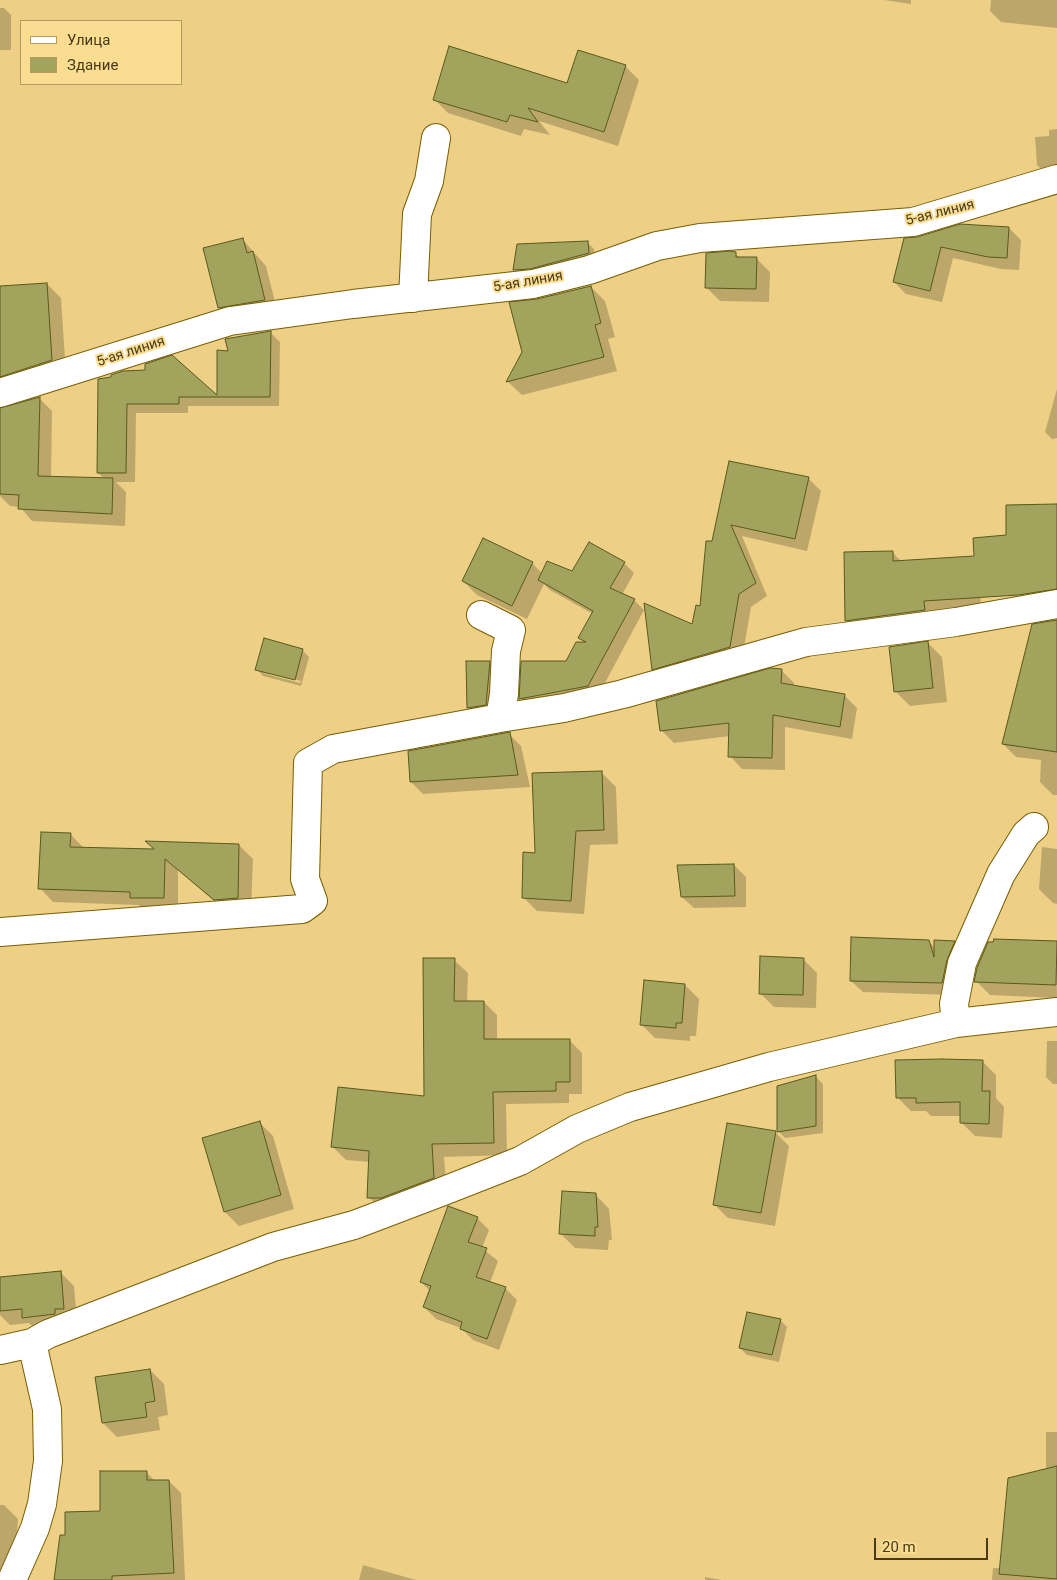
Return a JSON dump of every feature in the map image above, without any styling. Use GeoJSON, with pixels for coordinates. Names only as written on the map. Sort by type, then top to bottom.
{"type":"FeatureCollection","features":[{"type":"Feature","properties":{"kind":"street"},"geometry":{"type":"LineString","coordinates":[[413,298],[417,214],[429,181],[436,138]]}},
{"type":"Feature","properties":{"kind":"street","name":"5-ая линия"},"geometry":{"type":"LineString","coordinates":[[0,393],[230,321],[533,284],[589,270],[657,246],[700,238],[913,222],[1057,179]]}},
{"type":"Feature","properties":{"kind":"street"},"geometry":{"type":"LineString","coordinates":[[0,932],[302,909],[313,901],[305,878],[308,763],[333,749],[564,708],[623,694],[806,642],[956,622],[1057,604]]}},
{"type":"Feature","properties":{"kind":"street"},"geometry":{"type":"LineString","coordinates":[[481,615],[511,630],[506,651],[504,694],[500,718]]}},
{"type":"Feature","properties":{"kind":"street"},"geometry":{"type":"LineString","coordinates":[[956,1023],[954,1004],[962,963],[1001,874],[1026,834],[1034,827]]}},
{"type":"Feature","properties":{"kind":"street"},"geometry":{"type":"LineString","coordinates":[[0,1350],[32,1343],[48,1334],[273,1247],[354,1225],[520,1161],[577,1129],[630,1107],[769,1067],[956,1023],[1057,1012]]}},
{"type":"Feature","properties":{"kind":"street"},"geometry":{"type":"LineString","coordinates":[[12,1580],[35,1528],[42,1504],[48,1460],[47,1409],[32,1343]]}},
{"type":"Feature","properties":{"kind":"building"},"geometry":{"type":"Polygon","coordinates":[[[449,46],[567,83],[578,50],[626,65],[604,132],[528,108],[538,122],[510,115],[507,122],[433,100],[449,46]]]}},
{"type":"Feature","properties":{"kind":"building"},"geometry":{"type":"Polygon","coordinates":[[[960,224],[1009,227],[1007,258],[988,257],[941,247],[930,291],[893,282],[904,238],[917,237],[960,224]]]}},
{"type":"Feature","properties":{"kind":"building"},"geometry":{"type":"Polygon","coordinates":[[[243,238],[247,253],[253,251],[265,300],[218,308],[203,248],[243,238]]]}},
{"type":"Feature","properties":{"kind":"building"},"geometry":{"type":"Polygon","coordinates":[[[588,241],[589,253],[530,269],[513,270],[517,244],[588,241]]]}},
{"type":"Feature","properties":{"kind":"building"},"geometry":{"type":"Polygon","coordinates":[[[736,252],[736,257],[757,257],[756,289],[705,288],[706,253],[736,252]]]}},
{"type":"Feature","properties":{"kind":"building"},"geometry":{"type":"Polygon","coordinates":[[[47,283],[52,360],[0,377],[0,286],[47,283]]]}},
{"type":"Feature","properties":{"kind":"building"},"geometry":{"type":"Polygon","coordinates":[[[591,286],[601,323],[595,325],[604,357],[506,382],[522,352],[509,302],[537,299],[591,286]]]}},
{"type":"Feature","properties":{"kind":"building"},"geometry":{"type":"Polygon","coordinates":[[[271,331],[270,397],[179,397],[179,404],[127,404],[126,473],[97,473],[98,379],[111,377],[111,375],[123,371],[145,370],[145,364],[172,355],[217,395],[217,350],[228,351],[225,339],[271,331]]]}},
{"type":"Feature","properties":{"kind":"building"},"geometry":{"type":"Polygon","coordinates":[[[40,397],[38,476],[113,478],[112,514],[18,509],[19,495],[0,494],[0,408],[40,397]]]}},
{"type":"Feature","properties":{"kind":"building"},"geometry":{"type":"Polygon","coordinates":[[[729,461],[809,477],[795,539],[731,525],[756,583],[739,594],[730,647],[652,670],[644,603],[692,624],[696,605],[700,606],[706,541],[712,541],[729,461]]]}},
{"type":"Feature","properties":{"kind":"building"},"geometry":{"type":"Polygon","coordinates":[[[1057,504],[1057,589],[1018,595],[924,601],[925,610],[845,621],[844,552],[893,551],[893,561],[974,556],[973,538],[1006,535],[1006,505],[1057,504]]]}},
{"type":"Feature","properties":{"kind":"building"},"geometry":{"type":"Polygon","coordinates":[[[483,538],[533,562],[512,606],[462,581],[483,538]]]}},
{"type":"Feature","properties":{"kind":"building"},"geometry":{"type":"Polygon","coordinates":[[[589,542],[625,562],[610,588],[635,599],[588,686],[519,699],[521,661],[566,661],[576,642],[586,642],[578,638],[593,611],[538,580],[547,561],[572,571],[589,542]]]}},
{"type":"Feature","properties":{"kind":"building"},"geometry":{"type":"Polygon","coordinates":[[[1057,620],[1057,752],[1002,744],[1032,624],[1057,620]]]}},
{"type":"Feature","properties":{"kind":"building"},"geometry":{"type":"Polygon","coordinates":[[[264,638],[303,649],[295,680],[255,670],[264,638]]]}},
{"type":"Feature","properties":{"kind":"building"},"geometry":{"type":"Polygon","coordinates":[[[928,641],[933,688],[894,692],[889,647],[928,641]]]}},
{"type":"Feature","properties":{"kind":"building"},"geometry":{"type":"Polygon","coordinates":[[[466,661],[490,661],[486,705],[467,708],[466,661]]]}},
{"type":"Feature","properties":{"kind":"building"},"geometry":{"type":"Polygon","coordinates":[[[770,668],[782,669],[781,683],[845,694],[840,727],[773,715],[772,758],[728,757],[729,723],[660,731],[656,701],[770,668]]]}},
{"type":"Feature","properties":{"kind":"building"},"geometry":{"type":"Polygon","coordinates":[[[510,732],[518,775],[410,782],[408,751],[510,732]]]}},
{"type":"Feature","properties":{"kind":"building"},"geometry":{"type":"Polygon","coordinates":[[[602,771],[604,830],[576,831],[571,901],[522,898],[523,852],[535,853],[532,773],[602,771]]]}},
{"type":"Feature","properties":{"kind":"building"},"geometry":{"type":"Polygon","coordinates":[[[41,832],[71,833],[70,847],[154,849],[145,841],[239,844],[238,898],[214,900],[165,859],[164,898],[130,898],[130,892],[38,889],[41,832]]]}},
{"type":"Feature","properties":{"kind":"building"},"geometry":{"type":"Polygon","coordinates":[[[734,864],[735,896],[681,897],[677,865],[734,864]]]}},
{"type":"Feature","properties":{"kind":"building"},"geometry":{"type":"Polygon","coordinates":[[[851,937],[929,940],[934,957],[934,940],[955,941],[947,960],[942,983],[850,981],[851,937]]]}},
{"type":"Feature","properties":{"kind":"building"},"geometry":{"type":"Polygon","coordinates":[[[994,939],[1057,941],[1056,985],[974,982],[977,968],[988,942],[993,942],[994,939]]]}},
{"type":"Feature","properties":{"kind":"building"},"geometry":{"type":"Polygon","coordinates":[[[760,956],[804,958],[803,995],[759,994],[760,956]]]}},
{"type":"Feature","properties":{"kind":"building"},"geometry":{"type":"Polygon","coordinates":[[[423,958],[455,958],[454,1001],[484,1001],[484,1039],[570,1039],[570,1082],[556,1082],[556,1091],[493,1092],[494,1143],[432,1144],[434,1178],[381,1198],[367,1198],[369,1151],[331,1147],[338,1087],[424,1096],[423,958]]]}},
{"type":"Feature","properties":{"kind":"building"},"geometry":{"type":"Polygon","coordinates":[[[644,980],[685,984],[682,1023],[676,1023],[676,1028],[640,1025],[644,980]]]}},
{"type":"Feature","properties":{"kind":"building"},"geometry":{"type":"Polygon","coordinates":[[[895,1060],[983,1060],[982,1091],[990,1091],[989,1124],[960,1123],[960,1102],[916,1103],[916,1098],[896,1098],[895,1060]]]}},
{"type":"Feature","properties":{"kind":"building"},"geometry":{"type":"Polygon","coordinates":[[[816,1075],[816,1126],[777,1132],[777,1086],[816,1075]]]}},
{"type":"Feature","properties":{"kind":"building"},"geometry":{"type":"Polygon","coordinates":[[[260,1121],[281,1195],[224,1212],[202,1138],[260,1121]]]}},
{"type":"Feature","properties":{"kind":"building"},"geometry":{"type":"Polygon","coordinates":[[[727,1123],[776,1131],[761,1213],[713,1205],[727,1123]]]}},
{"type":"Feature","properties":{"kind":"building"},"geometry":{"type":"Polygon","coordinates":[[[562,1191],[596,1193],[598,1227],[595,1227],[595,1236],[559,1234],[562,1191]]]}},
{"type":"Feature","properties":{"kind":"building"},"geometry":{"type":"Polygon","coordinates":[[[448,1206],[478,1217],[468,1242],[487,1248],[476,1277],[506,1287],[487,1339],[460,1329],[462,1322],[423,1307],[431,1286],[420,1282],[448,1206]]]}},
{"type":"Feature","properties":{"kind":"building"},"geometry":{"type":"Polygon","coordinates":[[[61,1271],[64,1309],[55,1309],[55,1314],[22,1318],[22,1309],[0,1311],[0,1277],[61,1271]]]}},
{"type":"Feature","properties":{"kind":"building"},"geometry":{"type":"Polygon","coordinates":[[[747,1312],[781,1319],[772,1355],[739,1348],[747,1312]]]}},
{"type":"Feature","properties":{"kind":"building"},"geometry":{"type":"Polygon","coordinates":[[[150,1369],[155,1401],[145,1403],[147,1417],[102,1423],[95,1377],[150,1369]]]}},
{"type":"Feature","properties":{"kind":"building"},"geometry":{"type":"Polygon","coordinates":[[[1057,1466],[1057,1579],[999,1574],[1008,1478],[1057,1466]]]}},
{"type":"Feature","properties":{"kind":"building"},"geometry":{"type":"Polygon","coordinates":[[[100,1471],[147,1471],[147,1480],[169,1480],[174,1573],[112,1576],[112,1580],[54,1580],[60,1535],[65,1535],[65,1512],[100,1511],[100,1471]]]}}]}
